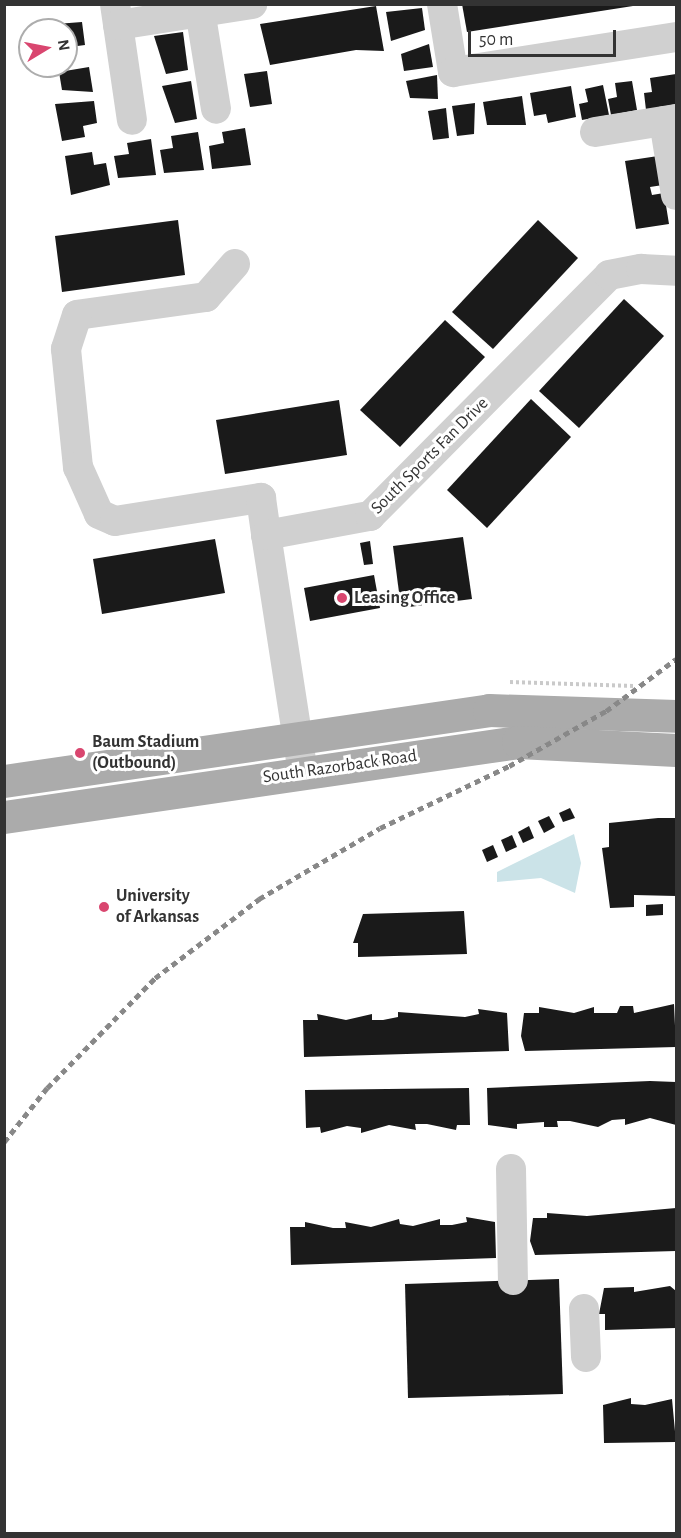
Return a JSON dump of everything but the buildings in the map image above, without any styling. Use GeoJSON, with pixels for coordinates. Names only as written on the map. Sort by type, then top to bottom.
{"type":"FeatureCollection","features":[{"type":"Feature","properties":{"kind":"main road","name":"South Razorback Road"},"geometry":{"type":"LineString","coordinates":[[4,781],[298,737],[516,708],[676,716]]}},
{"type":"Feature","properties":{"kind":"main road","name":"South Razorback Road"},"geometry":{"type":"LineString","coordinates":[[4,817],[518,742],[676,750]]}},
{"type":"Feature","properties":{"kind":"lane"},"geometry":{"type":"LineString","coordinates":[[132,120],[116,15],[252,4]]}},
{"type":"Feature","properties":{"kind":"lane"},"geometry":{"type":"LineString","coordinates":[[442,4],[453,72],[676,37]]}},
{"type":"Feature","properties":{"kind":"lane"},"geometry":{"type":"LineString","coordinates":[[200,8],[216,109]]}},
{"type":"Feature","properties":{"kind":"lane"},"geometry":{"type":"LineString","coordinates":[[596,132],[670,120],[676,195]]}},
{"type":"Feature","properties":{"kind":"lane"},"geometry":{"type":"LineString","coordinates":[[235,264],[206,297],[77,315],[66,350],[78,467],[99,514],[115,521],[261,498],[303,773]]}},
{"type":"Feature","properties":{"kind":"lane","name":"South Sports Fan Drive"},"geometry":{"type":"LineString","coordinates":[[266,535],[370,516],[609,275],[641,269],[676,271]]}},
{"type":"Feature","properties":{"kind":"lane"},"geometry":{"type":"LineString","coordinates":[[511,1169],[513,1280]]}},
{"type":"Feature","properties":{"kind":"lane"},"geometry":{"type":"LineString","coordinates":[[584,1309],[586,1356]]}},
{"type":"Feature","properties":{"kind":"water"},"geometry":{"type":"Polygon","coordinates":[[[574,834],[581,863],[575,893],[541,878],[497,882],[497,872],[574,834]]]}},
{"type":"Feature","properties":{"kind":"railway"},"geometry":{"type":"LineString","coordinates":[[4,1142],[47,1088],[155,978],[259,899],[380,828],[509,766],[606,711],[676,659]]}},
{"type":"Feature","properties":{"kind":"place","name":"Leasing Office"},"geometry":{"type":"Point","coordinates":[342,598]}},
{"type":"Feature","properties":{"kind":"place","name":"Baum Stadium (Outbound)"},"geometry":{"type":"Point","coordinates":[80,753]}},
{"type":"Feature","properties":{"kind":"place","name":"University of Arkansas"},"geometry":{"type":"Point","coordinates":[104,907]}}]}
